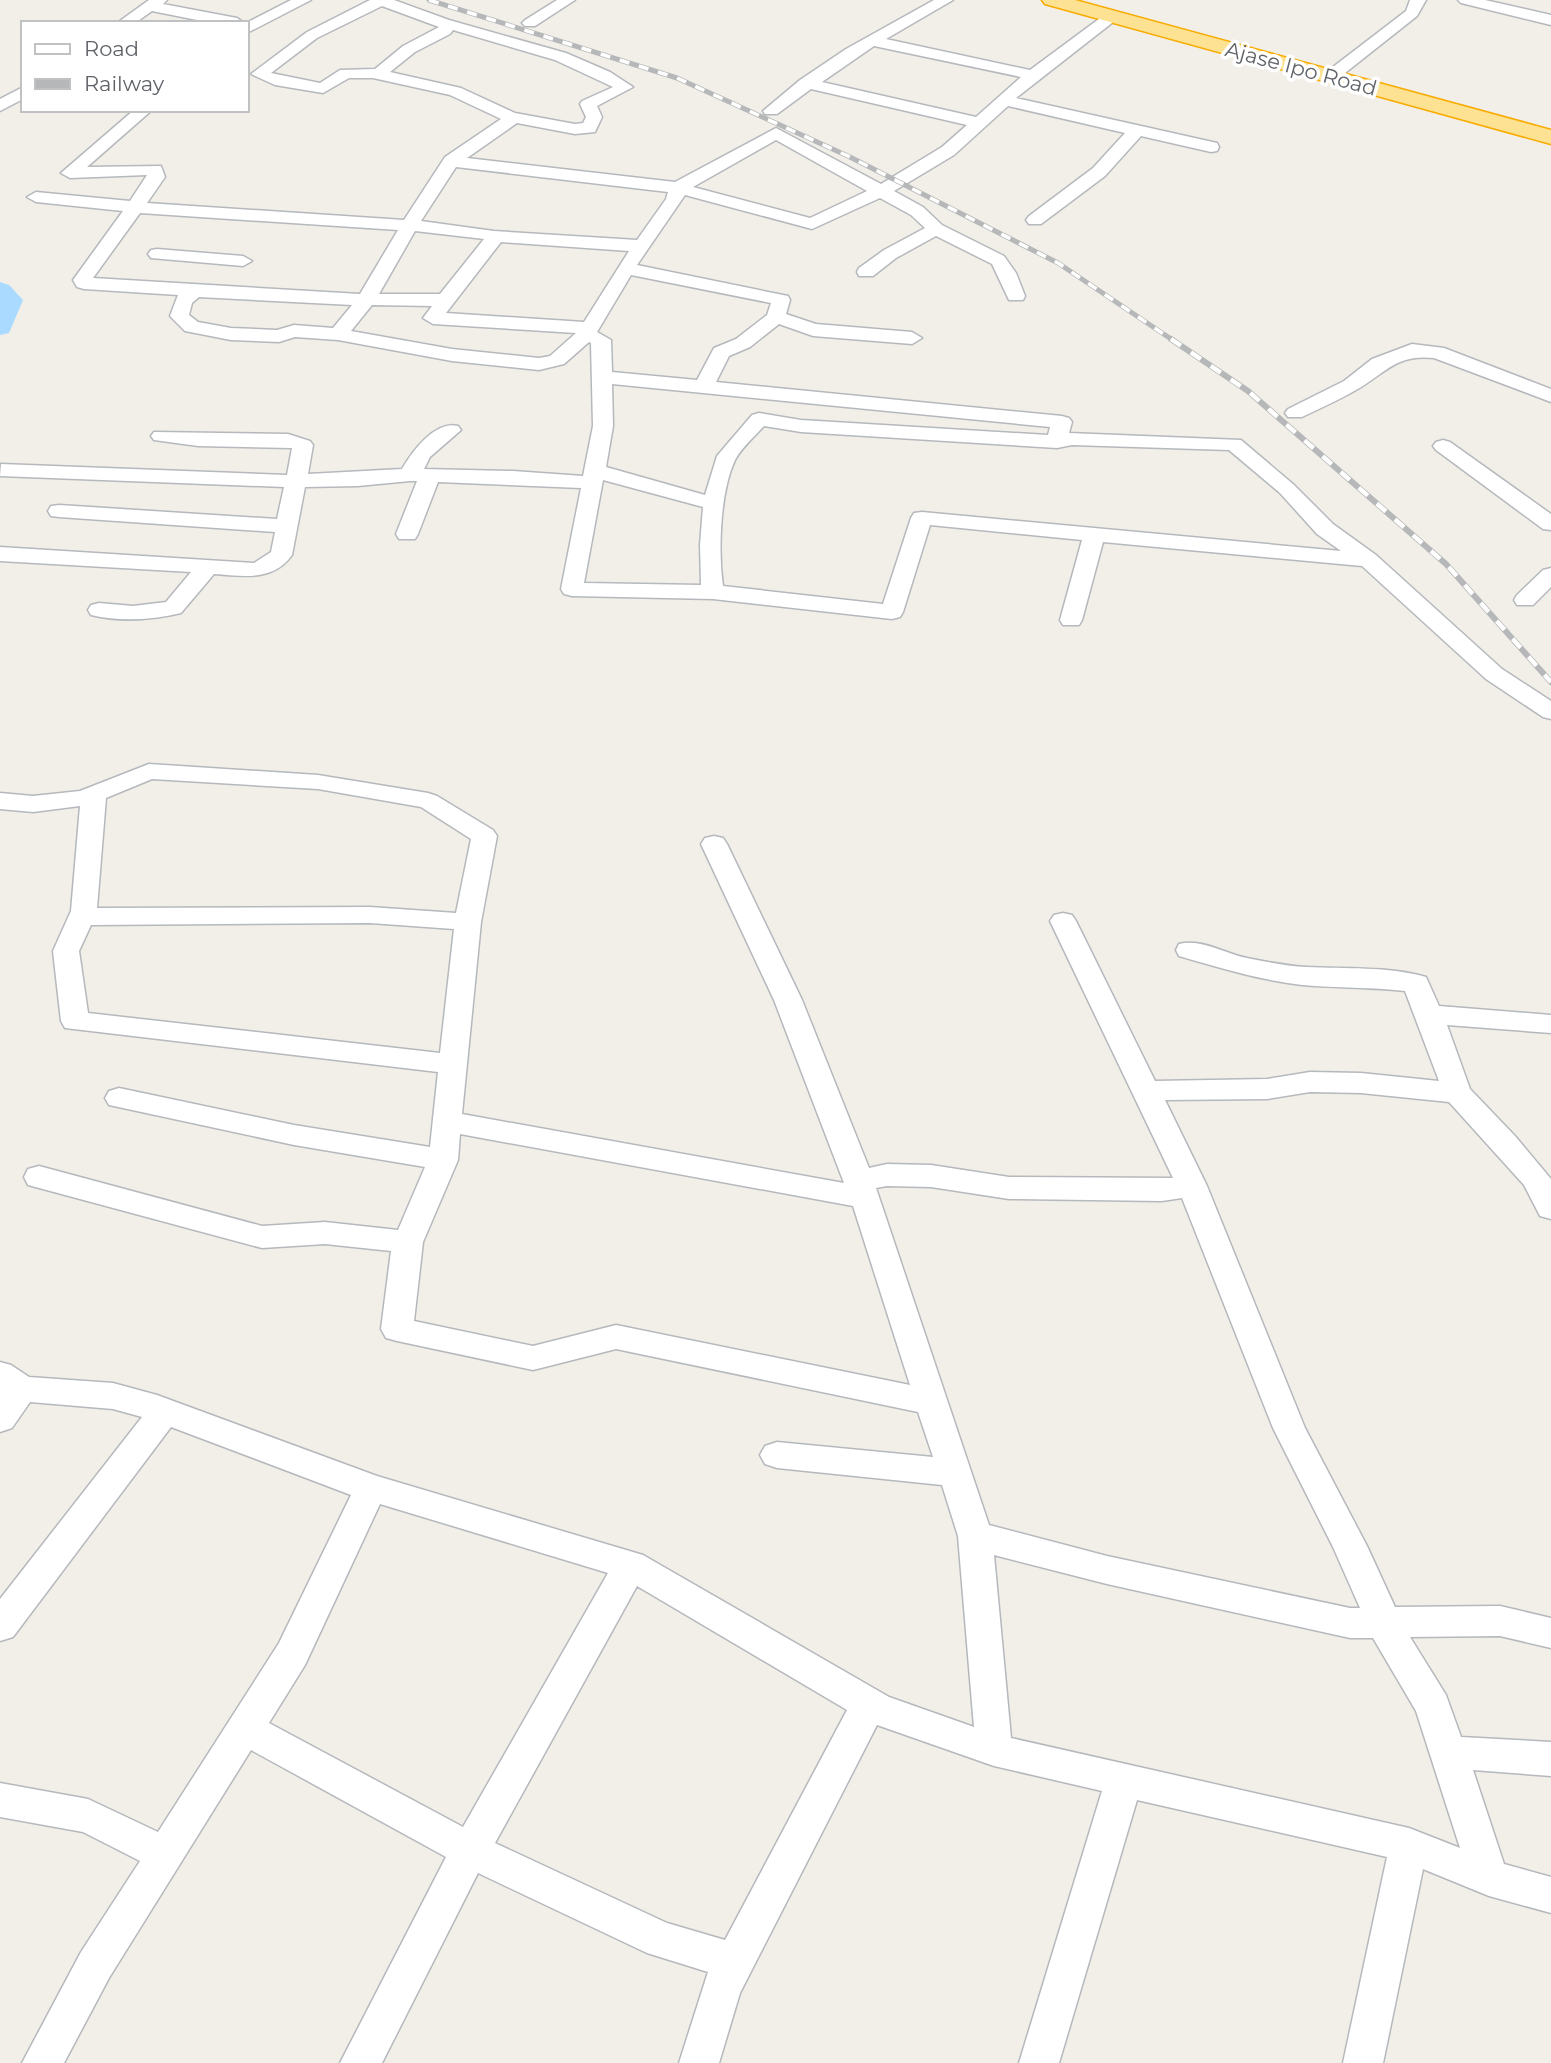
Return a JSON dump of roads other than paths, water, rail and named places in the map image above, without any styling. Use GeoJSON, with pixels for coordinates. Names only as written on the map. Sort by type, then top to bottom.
{"type":"FeatureCollection","features":[{"type":"Feature","properties":{"kind":"highway","name":"Ajase Ipo Road"},"geometry":{"type":"LineString","coordinates":[[1052,0],[1551,137]]}},
{"type":"Feature","properties":{"kind":"highway","name":"Ajase Ipo Road"},"geometry":{"type":"LineString","coordinates":[[1084,0],[1551,129]]}},
{"type":"Feature","properties":{"kind":"street"},"geometry":{"type":"LineString","coordinates":[[248,24],[303,0]]}},
{"type":"Feature","properties":{"kind":"street"},"geometry":{"type":"LineString","coordinates":[[381,0],[444,23],[561,58],[605,74],[625,87],[588,104],[594,117],[589,128],[575,129],[510,117],[455,91],[378,74],[358,71],[346,73],[323,88],[253,76],[312,35],[381,0]]}},
{"type":"Feature","properties":{"kind":"street"},"geometry":{"type":"LineString","coordinates":[[530,23],[567,0]]}},
{"type":"Feature","properties":{"kind":"street"},"geometry":{"type":"LineString","coordinates":[[771,111],[806,83],[872,41],[945,0]]}},
{"type":"Feature","properties":{"kind":"street"},"geometry":{"type":"LineString","coordinates":[[1339,70],[1412,13],[1418,0]]}},
{"type":"Feature","properties":{"kind":"street"},"geometry":{"type":"LineString","coordinates":[[1466,0],[1551,20]]}},
{"type":"Feature","properties":{"kind":"street"},"geometry":{"type":"LineString","coordinates":[[127,21],[155,3],[229,21]]}},
{"type":"Feature","properties":{"kind":"street"},"geometry":{"type":"LineString","coordinates":[[451,161],[678,188],[812,224],[880,192],[948,151],[1032,75],[1112,16]]}},
{"type":"Feature","properties":{"kind":"street"},"geometry":{"type":"LineString","coordinates":[[378,74],[409,49],[446,31],[444,23]]}},
{"type":"Feature","properties":{"kind":"street"},"geometry":{"type":"LineString","coordinates":[[872,41],[1032,75]]}},
{"type":"Feature","properties":{"kind":"street"},"geometry":{"type":"LineString","coordinates":[[806,83],[977,122]]}},
{"type":"Feature","properties":{"kind":"street"},"geometry":{"type":"LineString","coordinates":[[0,106],[21,93]]}},
{"type":"Feature","properties":{"kind":"street"},"geometry":{"type":"LineString","coordinates":[[1002,100],[1211,147]]}},
{"type":"Feature","properties":{"kind":"street"},"geometry":{"type":"LineString","coordinates":[[142,112],[70,173],[155,170],[156,177],[82,280],[84,284],[366,300],[445,300]]}},
{"type":"Feature","properties":{"kind":"street"},"geometry":{"type":"LineString","coordinates":[[338,334],[366,300],[408,225],[451,161],[511,120],[510,117]]}},
{"type":"Feature","properties":{"kind":"street"},"geometry":{"type":"LineString","coordinates":[[757,125],[917,211],[936,229],[998,260],[1007,273],[1016,296]]}},
{"type":"Feature","properties":{"kind":"street"},"geometry":{"type":"LineString","coordinates":[[1035,220],[1099,172],[1137,130]]}},
{"type":"Feature","properties":{"kind":"street"},"geometry":{"type":"LineString","coordinates":[[193,292],[183,301],[178,316],[192,327],[231,334],[279,336],[294,331],[338,334],[452,355],[539,365],[557,360],[588,331],[626,268],[675,199],[678,188],[776,133]]}},
{"type":"Feature","properties":{"kind":"street"},"geometry":{"type":"LineString","coordinates":[[36,197],[135,207],[451,228],[494,236],[641,246]]}},
{"type":"Feature","properties":{"kind":"street"},"geometry":{"type":"LineString","coordinates":[[866,272],[890,254],[936,229]]}},
{"type":"Feature","properties":{"kind":"street"},"geometry":{"type":"LineString","coordinates":[[494,236],[490,246],[433,318],[588,331],[601,340],[603,426],[572,589],[713,592],[892,612],[922,518],[1368,560]]}},
{"type":"Feature","properties":{"kind":"street"},"geometry":{"type":"LineString","coordinates":[[158,254],[243,261]]}},
{"type":"Feature","properties":{"kind":"street"},"geometry":{"type":"LineString","coordinates":[[626,268],[781,300],[776,317],[743,343],[721,352],[704,385]]}},
{"type":"Feature","properties":{"kind":"street"},"geometry":{"type":"LineString","coordinates":[[776,317],[813,330],[912,338]]}},
{"type":"Feature","properties":{"kind":"street"},"geometry":{"type":"LineString","coordinates":[[1295,413],[1351,385],[1379,363],[1412,350],[1437,352],[1551,396]]}},
{"type":"Feature","properties":{"kind":"street"},"geometry":{"type":"LineString","coordinates":[[602,377],[704,385],[976,416],[1062,422],[1057,442]]}},
{"type":"Feature","properties":{"kind":"street"},"geometry":{"type":"LineString","coordinates":[[713,592],[710,575],[715,504],[724,461],[759,419],[801,426],[1057,442],[1072,439],[1234,444],[1287,489],[1325,529],[1368,560],[1494,674],[1551,712]]}},
{"type":"Feature","properties":{"kind":"street"},"geometry":{"type":"LineString","coordinates":[[407,534],[420,476],[421,454],[451,430]]}},
{"type":"Feature","properties":{"kind":"street"},"geometry":{"type":"LineString","coordinates":[[0,554],[259,570],[281,555],[303,445],[288,440],[198,440],[161,436]]}},
{"type":"Feature","properties":{"kind":"street"},"geometry":{"type":"LineString","coordinates":[[1443,446],[1551,524]]}},
{"type":"Feature","properties":{"kind":"street"},"geometry":{"type":"LineString","coordinates":[[1,470],[296,481],[420,476],[594,477],[715,504]]}},
{"type":"Feature","properties":{"kind":"street"},"geometry":{"type":"LineString","coordinates":[[59,511],[287,526]]}},
{"type":"Feature","properties":{"kind":"street"},"geometry":{"type":"LineString","coordinates":[[1071,620],[1094,534]]}},
{"type":"Feature","properties":{"kind":"street"},"geometry":{"type":"LineString","coordinates":[[99,610],[132,613],[173,608],[208,567]]}},
{"type":"Feature","properties":{"kind":"street"},"geometry":{"type":"LineString","coordinates":[[1525,600],[1551,575]]}},
{"type":"Feature","properties":{"kind":"street"},"geometry":{"type":"LineString","coordinates":[[0,801],[33,804],[85,798],[149,771],[318,782],[428,801],[484,836],[468,922],[443,1160],[408,1242],[397,1329],[533,1358],[616,1337],[932,1402]]}},
{"type":"Feature","properties":{"kind":"street"},"geometry":{"type":"LineString","coordinates":[[94,794],[81,917],[66,951],[75,1021],[454,1065]]}},
{"type":"Feature","properties":{"kind":"street"},"geometry":{"type":"LineString","coordinates":[[714,844],[788,1000],[862,1189],[975,1536],[994,1751]]}},
{"type":"Feature","properties":{"kind":"street"},"geometry":{"type":"LineString","coordinates":[[81,917],[370,915],[468,922]]}},
{"type":"Feature","properties":{"kind":"street"},"geometry":{"type":"LineString","coordinates":[[1063,921],[1192,1186],[1289,1428],[1350,1546],[1383,1622],[1433,1706],[1489,1878]]}},
{"type":"Feature","properties":{"kind":"street"},"geometry":{"type":"LineString","coordinates":[[1189,950],[1242,966],[1303,975],[1362,977],[1416,983],[1447,1059],[1457,1093],[1537,1164],[1536,1179],[1551,1208]]}},
{"type":"Feature","properties":{"kind":"street"},"geometry":{"type":"LineString","coordinates":[[1429,1014],[1551,1024]]}},
{"type":"Feature","properties":{"kind":"street"},"geometry":{"type":"LineString","coordinates":[[1147,1091],[1194,1088],[1267,1089],[1310,1082],[1362,1083],[1457,1093]]}},
{"type":"Feature","properties":{"kind":"street"},"geometry":{"type":"LineString","coordinates":[[118,1098],[294,1135],[443,1160]]}},
{"type":"Feature","properties":{"kind":"street"},"geometry":{"type":"LineString","coordinates":[[448,1122],[862,1189],[887,1175],[920,1176],[1009,1188],[1162,1190],[1192,1186]]}},
{"type":"Feature","properties":{"kind":"street"},"geometry":{"type":"LineString","coordinates":[[39,1177],[262,1237],[325,1233],[408,1242]]}},
{"type":"Feature","properties":{"kind":"street"},"geometry":{"type":"LineString","coordinates":[[0,1419],[11,1381],[113,1396],[165,1411],[371,1488],[631,1565],[869,1704],[994,1751],[1409,1845],[1489,1878],[1551,1895]]}},
{"type":"Feature","properties":{"kind":"street"},"geometry":{"type":"LineString","coordinates":[[0,1626],[165,1411]]}},
{"type":"Feature","properties":{"kind":"street"},"geometry":{"type":"LineString","coordinates":[[777,1455],[955,1473]]}},
{"type":"Feature","properties":{"kind":"street"},"geometry":{"type":"LineString","coordinates":[[42,2063],[95,1965],[292,1654],[371,1488]]}},
{"type":"Feature","properties":{"kind":"street"},"geometry":{"type":"LineString","coordinates":[[975,1536],[1255,1604],[1350,1623],[1500,1621],[1551,1633]]}},
{"type":"Feature","properties":{"kind":"street"},"geometry":{"type":"LineString","coordinates":[[360,2063],[470,1850],[631,1565]]}},
{"type":"Feature","properties":{"kind":"street"},"geometry":{"type":"LineString","coordinates":[[699,2063],[721,1988],[869,1704]]}},
{"type":"Feature","properties":{"kind":"street"},"geometry":{"type":"LineString","coordinates":[[246,1728],[470,1850],[661,1940],[734,1961]]}},
{"type":"Feature","properties":{"kind":"street"},"geometry":{"type":"LineString","coordinates":[[1447,1752],[1551,1759]]}},
{"type":"Feature","properties":{"kind":"street"},"geometry":{"type":"LineString","coordinates":[[1039,2063],[1125,1780]]}},
{"type":"Feature","properties":{"kind":"street"},"geometry":{"type":"LineString","coordinates":[[0,1800],[88,1816],[165,1854]]}},
{"type":"Feature","properties":{"kind":"street"},"geometry":{"type":"LineString","coordinates":[[1363,2063],[1409,1845]]}},
{"type":"Feature","properties":{"kind":"waterway"},"geometry":{"type":"LineString","coordinates":[[0,290],[10,300],[0,327]]}},
{"type":"Feature","properties":{"kind":"railway"},"geometry":{"type":"LineString","coordinates":[[429,0],[677,78],[850,157],[1058,263],[1174,341]]}},
{"type":"Feature","properties":{"kind":"railway"},"geometry":{"type":"LineString","coordinates":[[1171,339],[1248,391],[1446,564],[1551,682]]}}]}
